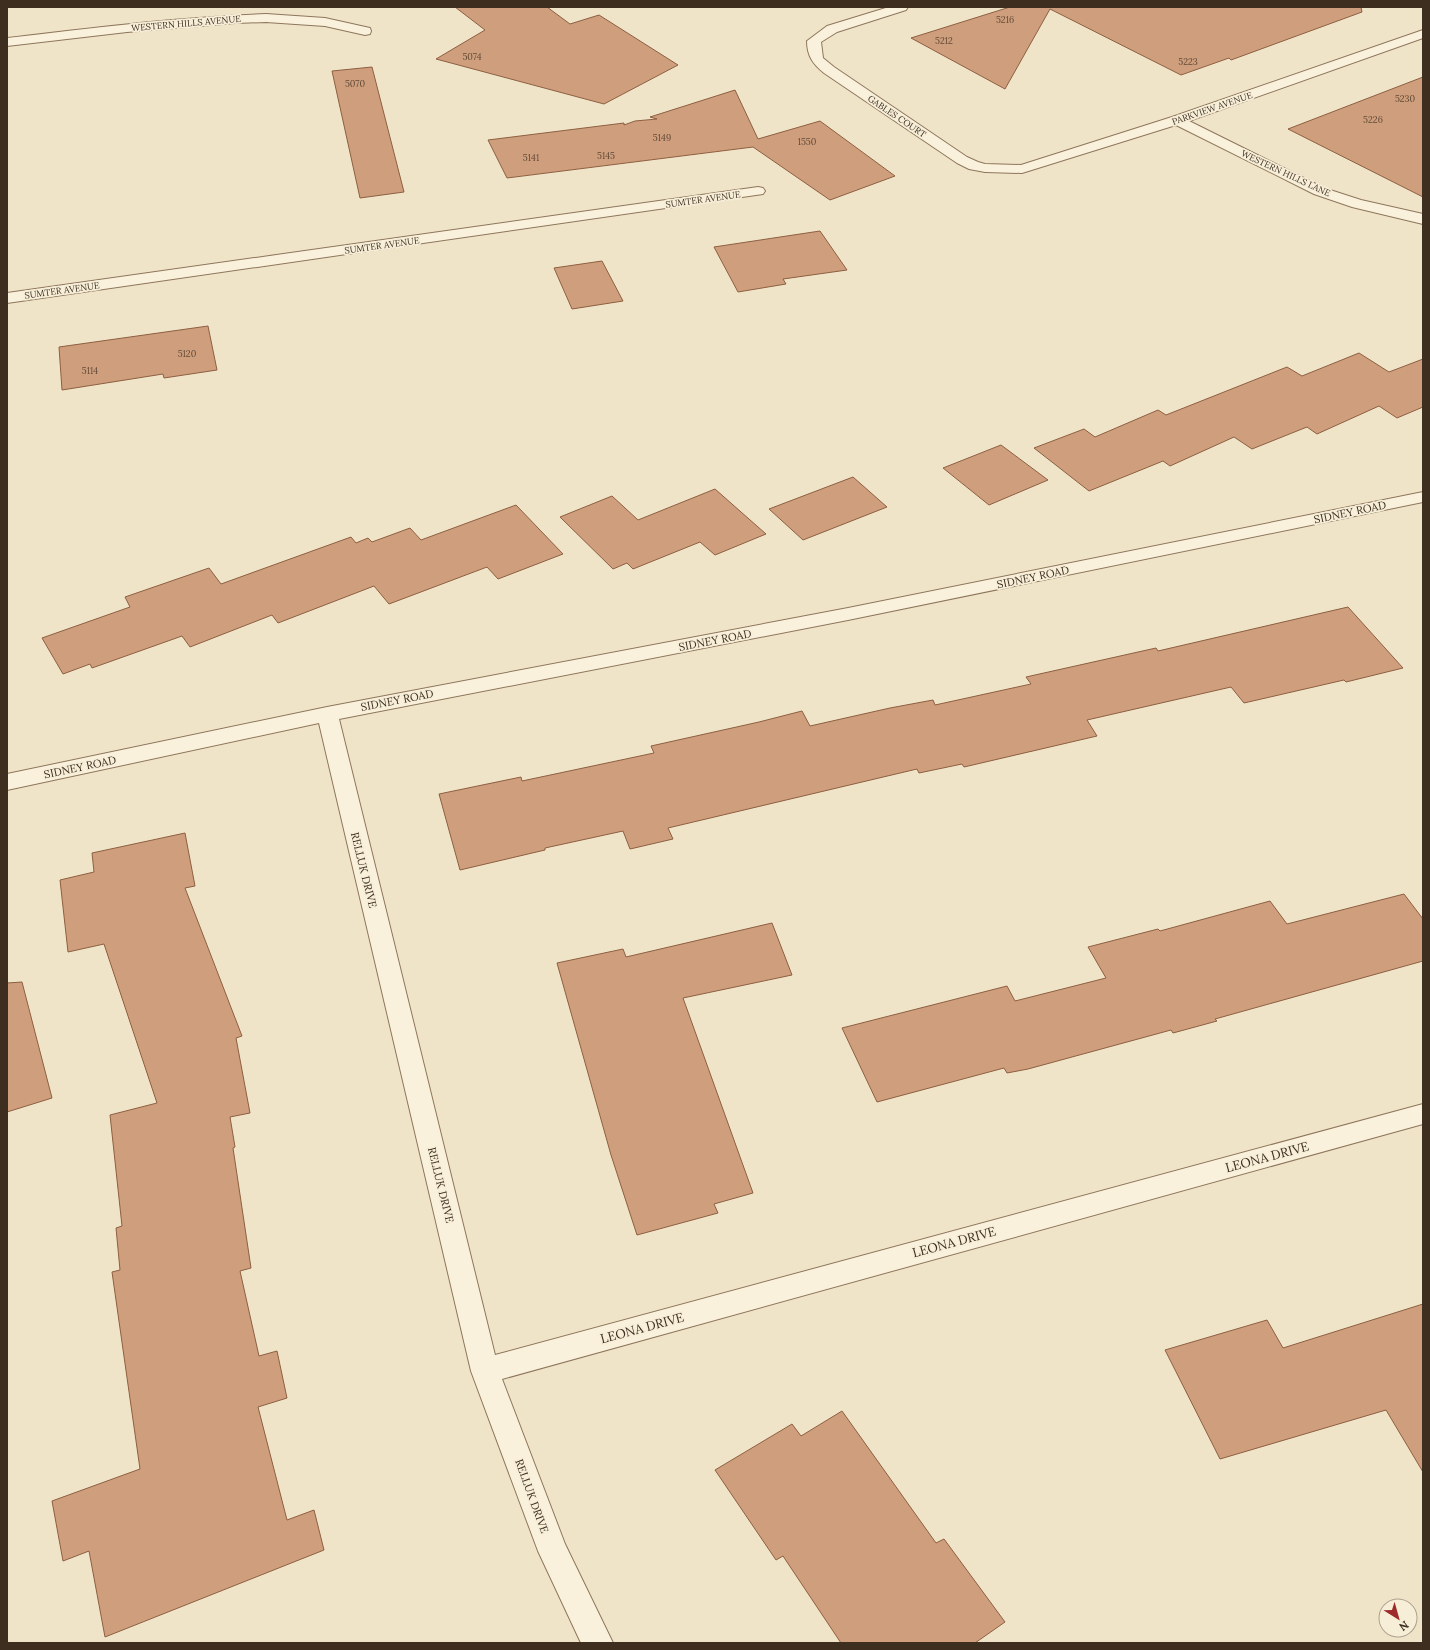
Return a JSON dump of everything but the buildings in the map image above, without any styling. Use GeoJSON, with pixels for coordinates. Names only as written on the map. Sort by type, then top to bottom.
{"type":"FeatureCollection","features":[{"type":"Feature","properties":{"kind":"street","name":"GABLES COURT"},"geometry":{"type":"LineString","coordinates":[[902,7],[832,29],[814,41],[813,51],[818,61],[962,160],[974,166],[999,169]]}},
{"type":"Feature","properties":{"kind":"street","name":"WESTERN HILLS AVENUE"},"geometry":{"type":"LineString","coordinates":[[7,42],[127,28],[235,19],[266,18],[325,22],[365,30]]}},
{"type":"Feature","properties":{"kind":"street","name":"PARKVIEW AVENUE"},"geometry":{"type":"LineString","coordinates":[[999,169],[1022,168],[1177,120],[1423,34]]}},
{"type":"Feature","properties":{"kind":"street","name":"WESTERN HILLS LANE"},"geometry":{"type":"LineString","coordinates":[[1177,120],[1319,191],[1357,204],[1423,219]]}},
{"type":"Feature","properties":{"kind":"street","name":"SUMTER AVENUE"},"geometry":{"type":"LineString","coordinates":[[7,298],[758,191]]}},
{"type":"Feature","properties":{"kind":"street","name":"SIDNEY ROAD"},"geometry":{"type":"LineString","coordinates":[[7,782],[327,714],[856,613],[1423,497]]}},
{"type":"Feature","properties":{"kind":"street","name":"RELLUK DRIVE"},"geometry":{"type":"LineString","coordinates":[[327,714],[485,1371],[553,1551],[597,1643]]}},
{"type":"Feature","properties":{"kind":"street","name":"LEONA DRIVE"},"geometry":{"type":"LineString","coordinates":[[485,1371],[1423,1114]]}}]}
